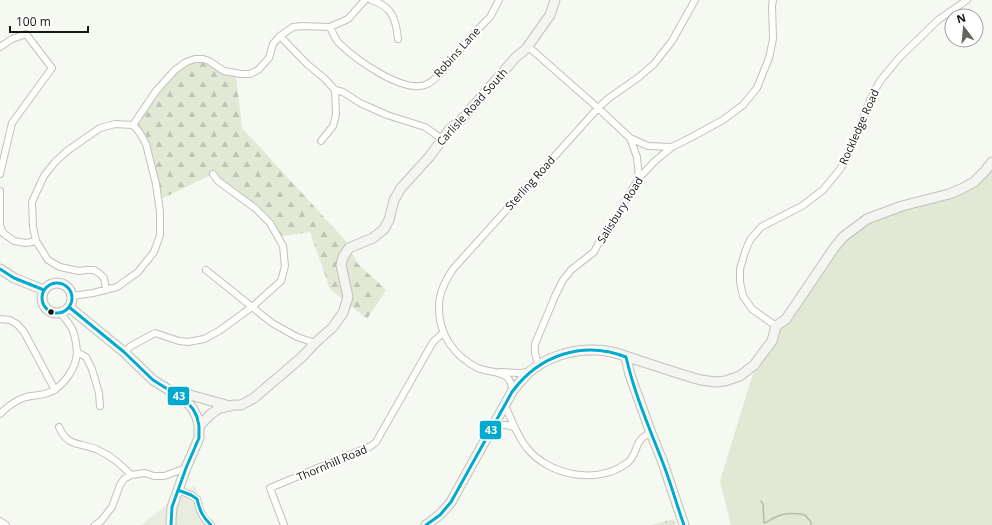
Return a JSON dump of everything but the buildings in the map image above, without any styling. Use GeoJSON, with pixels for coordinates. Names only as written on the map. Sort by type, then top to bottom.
{"type":"FeatureCollection","features":[{"type":"Feature","properties":{"kind":"street"},"geometry":{"type":"LineString","coordinates":[[134,125],[156,91],[175,70],[186,62],[195,59],[203,59],[209,61],[224,71],[250,74],[258,70],[269,58],[273,44],[280,36],[293,27],[330,27],[348,19],[364,0]]}},
{"type":"Feature","properties":{"kind":"street"},"geometry":{"type":"LineString","coordinates":[[371,0],[386,7],[394,17],[397,26],[398,39]]}},
{"type":"Feature","properties":{"kind":"street","name":"Robins Lane"},"geometry":{"type":"LineString","coordinates":[[330,27],[338,42],[358,59],[380,73],[405,85],[415,86],[426,84],[437,77],[490,17],[498,0]]}},
{"type":"Feature","properties":{"kind":"street","name":"Carlisle Road South"},"geometry":{"type":"LineString","coordinates":[[199,426],[218,409],[241,405],[254,398],[302,357],[332,328],[343,313],[348,297],[342,265],[343,257],[349,248],[373,238],[384,229],[389,220],[394,200],[401,188],[430,156],[449,130],[462,119],[516,57],[526,49],[550,15],[555,0]]}},
{"type":"Feature","properties":{"kind":"street","name":"Sterling Road"},"geometry":{"type":"LineString","coordinates":[[512,392],[512,385],[507,378],[480,369],[467,362],[448,342],[443,333],[439,316],[439,298],[444,283],[453,269],[598,108],[654,64],[672,41],[695,0]]}},
{"type":"Feature","properties":{"kind":"street","name":"Salisbury Road"},"geometry":{"type":"LineString","coordinates":[[539,365],[534,352],[535,344],[563,280],[571,270],[594,252],[599,242],[607,234],[617,218],[639,178],[655,161],[672,147],[723,120],[744,105],[757,88],[769,58],[772,46],[773,0]]}},
{"type":"Feature","properties":{"kind":"street","name":"Rockledge Road"},"geometry":{"type":"LineString","coordinates":[[776,326],[752,309],[743,296],[740,282],[740,269],[750,240],[761,227],[802,206],[823,190],[841,168],[847,157],[870,98],[880,81],[899,58],[938,20],[967,0]]}},
{"type":"Feature","properties":{"kind":"street"},"geometry":{"type":"LineString","coordinates":[[0,47],[12,39],[26,34],[52,68],[12,122],[0,174]]}},
{"type":"Feature","properties":{"kind":"street"},"geometry":{"type":"LineString","coordinates":[[280,36],[307,64],[326,79],[335,90],[343,92],[360,103],[387,115],[424,127],[442,139]]}},
{"type":"Feature","properties":{"kind":"street"},"geometry":{"type":"LineString","coordinates":[[526,49],[531,49],[630,138],[648,146],[672,147]]}},
{"type":"Feature","properties":{"kind":"street"},"geometry":{"type":"LineString","coordinates":[[321,141],[333,126],[336,115],[335,90]]}},
{"type":"Feature","properties":{"kind":"street"},"geometry":{"type":"LineString","coordinates":[[106,289],[104,278],[94,270],[79,271],[60,267],[48,260],[36,241],[33,227],[32,202],[44,176],[55,162],[67,151],[100,128],[115,124],[134,125]]}},
{"type":"Feature","properties":{"kind":"street"},"geometry":{"type":"LineString","coordinates":[[72,296],[117,287],[138,272],[154,252],[160,235],[160,212],[156,184],[146,144],[134,125]]}},
{"type":"Feature","properties":{"kind":"street"},"geometry":{"type":"LineString","coordinates":[[630,138],[638,157],[639,178]]}},
{"type":"Feature","properties":{"kind":"street"},"geometry":{"type":"LineString","coordinates":[[426,525],[442,513],[451,502],[512,392],[529,372],[539,365],[566,353],[582,350],[597,350],[617,354],[702,380],[715,382],[725,381],[740,376],[754,365],[772,341],[776,326],[786,319],[843,237],[867,219],[902,206],[949,194],[961,189],[974,182],[992,162]]}},
{"type":"Feature","properties":{"kind":"street"},"geometry":{"type":"LineString","coordinates":[[124,352],[131,346],[155,333],[179,341],[188,342],[204,339],[219,331],[252,307],[282,281],[285,266],[283,246],[270,223],[255,208],[218,181],[213,174]]}},
{"type":"Feature","properties":{"kind":"street"},"geometry":{"type":"LineString","coordinates":[[0,191],[0,225],[3,233],[14,241],[26,243],[36,241]]}},
{"type":"Feature","properties":{"kind":"street"},"geometry":{"type":"LineString","coordinates":[[0,270],[14,278],[44,290]]}},
{"type":"Feature","properties":{"kind":"street"},"geometry":{"type":"LineString","coordinates":[[206,270],[272,323],[297,337],[315,343]]}},
{"type":"Feature","properties":{"kind":"street"},"geometry":{"type":"LineString","coordinates":[[58,283],[67,286],[70,289],[72,296],[70,307],[66,311],[54,314],[44,308],[41,298],[44,290],[51,284],[58,283]]}},
{"type":"Feature","properties":{"kind":"street"},"geometry":{"type":"LineString","coordinates":[[70,307],[124,352],[153,380],[185,400],[193,409],[197,417],[199,438],[178,490],[172,507],[169,523]]}},
{"type":"Feature","properties":{"kind":"street"},"geometry":{"type":"LineString","coordinates":[[0,414],[9,405],[25,397],[41,395],[56,390],[65,381],[74,366],[77,352],[73,331],[61,313]]}},
{"type":"Feature","properties":{"kind":"street"},"geometry":{"type":"LineString","coordinates":[[0,319],[10,320],[17,324],[24,332],[56,390]]}},
{"type":"Feature","properties":{"kind":"street","name":"Thornhill Road"},"geometry":{"type":"LineString","coordinates":[[284,525],[270,488],[371,446],[376,442],[434,342],[443,333]]}},
{"type":"Feature","properties":{"kind":"street"},"geometry":{"type":"LineString","coordinates":[[77,352],[86,357],[92,369],[99,393],[100,406]]}},
{"type":"Feature","properties":{"kind":"street"},"geometry":{"type":"LineString","coordinates":[[626,357],[630,375],[650,433],[662,460],[684,525]]}},
{"type":"Feature","properties":{"kind":"street","name":"Sterling Road"},"geometry":{"type":"LineString","coordinates":[[492,372],[529,372]]}},
{"type":"Feature","properties":{"kind":"street"},"geometry":{"type":"LineString","coordinates":[[166,388],[230,406]]}},
{"type":"Feature","properties":{"kind":"street"},"geometry":{"type":"LineString","coordinates":[[505,405],[515,428],[527,448],[535,457],[546,464],[568,473],[578,475],[593,476],[608,473],[619,468],[629,462],[636,451],[639,440],[650,433]]}},
{"type":"Feature","properties":{"kind":"street"},"geometry":{"type":"LineString","coordinates":[[492,428],[504,424],[515,428]]}},
{"type":"Feature","properties":{"kind":"street"},"geometry":{"type":"LineString","coordinates":[[59,427],[62,434],[70,441],[78,445],[96,449],[114,459],[131,475]]}},
{"type":"Feature","properties":{"kind":"street"},"geometry":{"type":"LineString","coordinates":[[95,525],[101,521],[112,507],[120,485],[124,479],[131,475],[145,473],[154,476],[164,476],[186,468]]}},
{"type":"Feature","properties":{"kind":"street"},"geometry":{"type":"LineString","coordinates":[[178,490],[197,499],[204,518],[211,525]]}},
{"type":"Feature","properties":{"kind":"street"},"geometry":{"type":"LineString","coordinates":[[0,521],[6,525]]}},
{"type":"Feature","properties":{"kind":"shaded area"},"geometry":{"type":"Polygon","coordinates":[[[195,485],[206,518],[215,525],[141,525],[175,498],[195,485]]]}},
{"type":"Feature","properties":{"kind":"green space"},"geometry":{"type":"Polygon","coordinates":[[[199,61],[208,63],[221,73],[236,76],[242,128],[346,241],[357,263],[386,290],[367,319],[330,289],[310,232],[282,236],[269,219],[213,174],[161,199],[149,143],[137,124],[177,70],[188,63],[199,61]]]}},
{"type":"Feature","properties":{"kind":"green space"},"geometry":{"type":"Polygon","coordinates":[[[992,169],[992,525],[731,525],[720,481],[755,367],[778,327],[835,249],[868,221],[903,208],[950,198],[977,186],[992,169]]]}},
{"type":"Feature","properties":{"kind":"green space"},"geometry":{"type":"Polygon","coordinates":[[[673,519],[676,525],[651,525],[673,519]]]}},
{"type":"Feature","properties":{"kind":"waterway"},"geometry":{"type":"LineString","coordinates":[[761,501],[763,504],[764,523],[779,515],[794,513],[805,515],[811,522],[811,525]]}},
{"type":"Feature","properties":{"kind":"transit line","name":"43"},"geometry":{"type":"LineString","coordinates":[[0,269],[14,278],[44,290]]}},
{"type":"Feature","properties":{"kind":"transit line","name":"43"},"geometry":{"type":"LineString","coordinates":[[57,283],[68,287],[72,298],[68,309],[57,313],[46,309],[42,298],[46,287],[57,283]]}},
{"type":"Feature","properties":{"kind":"transit line","name":"43"},"geometry":{"type":"LineString","coordinates":[[69,307],[124,352],[153,380],[185,400],[193,409],[197,417],[199,438],[172,507],[171,525]]}},
{"type":"Feature","properties":{"kind":"transit line","name":"43"},"geometry":{"type":"LineString","coordinates":[[426,525],[440,515],[451,502],[512,392],[523,379],[549,360],[563,354],[594,350],[610,352],[626,357],[637,396],[664,466],[684,525]]}},
{"type":"Feature","properties":{"kind":"transit line","name":"43"},"geometry":{"type":"LineString","coordinates":[[178,490],[197,499],[205,519],[211,525]]}}]}
